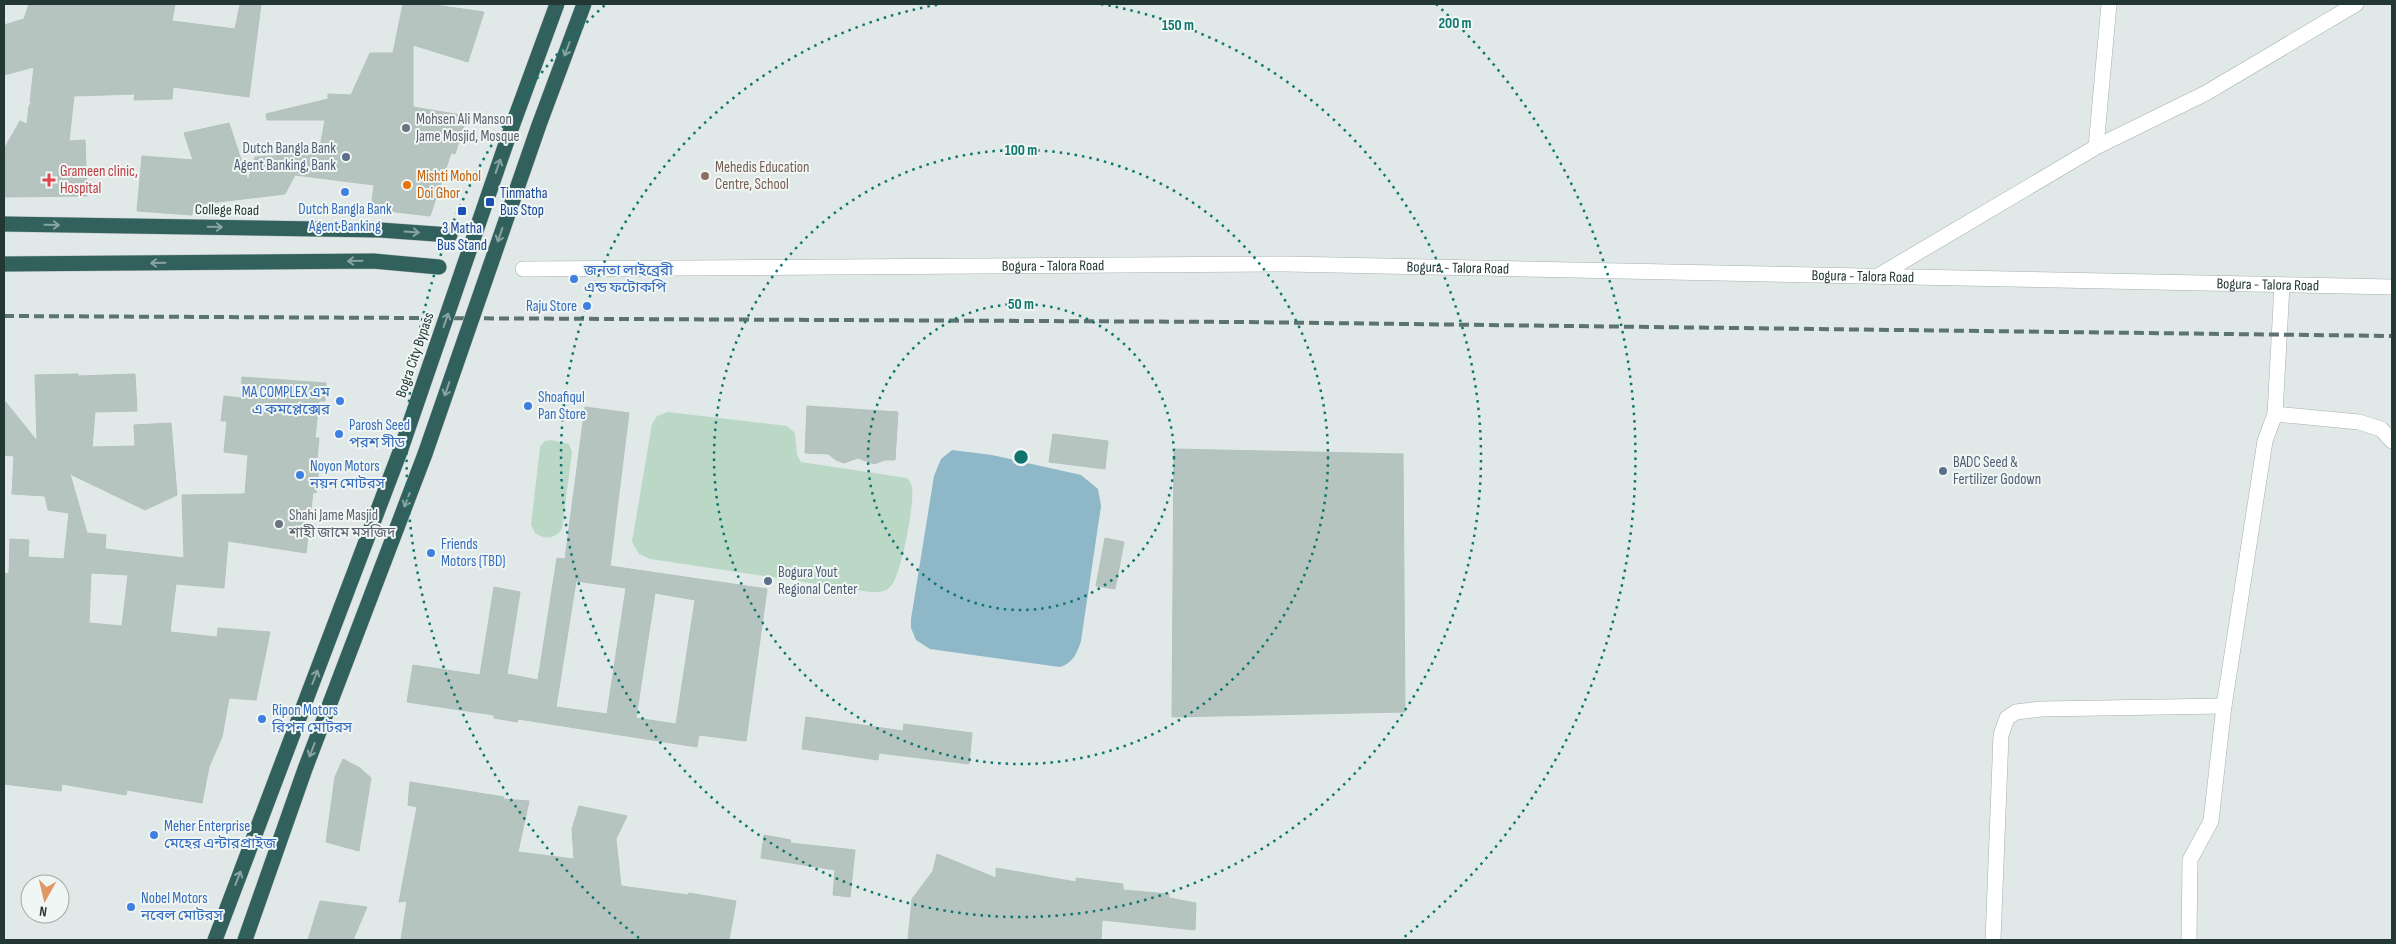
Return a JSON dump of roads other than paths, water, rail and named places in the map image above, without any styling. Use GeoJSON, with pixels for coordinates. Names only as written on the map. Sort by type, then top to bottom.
{"type":"FeatureCollection","features":[{"type":"Feature","properties":{"kind":"highway","name":"Bogra City Bypass"},"geometry":{"type":"LineString","coordinates":[[215,940],[402,449],[510,132],[558,4]]}},
{"type":"Feature","properties":{"kind":"highway"},"geometry":{"type":"LineString","coordinates":[[244,940],[304,769],[424,454],[539,125],[584,4]]}},
{"type":"Feature","properties":{"kind":"highway","name":"College Road"},"geometry":{"type":"LineString","coordinates":[[4,224],[380,230],[450,235]]}},
{"type":"Feature","properties":{"kind":"highway"},"geometry":{"type":"LineString","coordinates":[[4,264],[373,261],[439,267]]}},
{"type":"Feature","properties":{"kind":"street"},"geometry":{"type":"LineString","coordinates":[[2096,146],[2109,4]]}},
{"type":"Feature","properties":{"kind":"street"},"geometry":{"type":"LineString","coordinates":[[1878,276],[2096,146],[2206,93],[2356,4]]}},
{"type":"Feature","properties":{"kind":"street","name":"Bogura - Talora Road"},"geometry":{"type":"LineString","coordinates":[[523,268],[1287,264],[2282,286],[2392,286]]}},
{"type":"Feature","properties":{"kind":"street"},"geometry":{"type":"LineString","coordinates":[[2189,940],[2190,860],[2211,821],[2224,706],[2265,441],[2275,414],[2282,286]]}},
{"type":"Feature","properties":{"kind":"street"},"geometry":{"type":"LineString","coordinates":[[2275,414],[2359,422],[2381,429],[2392,441]]}},
{"type":"Feature","properties":{"kind":"street"},"geometry":{"type":"LineString","coordinates":[[1993,940],[2001,735],[2006,718],[2016,712],[2041,709],[2224,706]]}},
{"type":"Feature","properties":{"kind":"water"},"geometry":{"type":"Polygon","coordinates":[[[952,450],[992,455],[1081,475],[1098,489],[1101,506],[1081,641],[1074,657],[1068,663],[1060,667],[930,649],[916,640],[911,628],[911,619],[934,476],[941,459],[952,450]]]}},
{"type":"Feature","properties":{"kind":"railway"},"geometry":{"type":"LineString","coordinates":[[4,316],[1241,322],[2392,336]]}},
{"type":"Feature","properties":{"kind":"place","name":"Mohsen Ali Manson Jame Mosjid, Mosque"},"geometry":{"type":"Point","coordinates":[406,128]}},
{"type":"Feature","properties":{"kind":"place","name":"Dutch Bangla Bank Agent Banking, Bank"},"geometry":{"type":"Point","coordinates":[346,157]}},
{"type":"Feature","properties":{"kind":"place","name":"Mehedis Education Centre, School"},"geometry":{"type":"Point","coordinates":[705,176]}},
{"type":"Feature","properties":{"kind":"place","name":"Grameen clinic, Hospital"},"geometry":{"type":"Point","coordinates":[49,180]}},
{"type":"Feature","properties":{"kind":"place","name":"Mishti Mohol Doi Ghor"},"geometry":{"type":"Point","coordinates":[407,185]}},
{"type":"Feature","properties":{"kind":"place","name":"Dutch Bangla Bank Agent Banking"},"geometry":{"type":"Point","coordinates":[345,192]}},
{"type":"Feature","properties":{"kind":"place","name":"Tinmatha Bus Stop"},"geometry":{"type":"Point","coordinates":[490,202]}},
{"type":"Feature","properties":{"kind":"place","name":"3 Matha Bus Stand"},"geometry":{"type":"Point","coordinates":[462,211]}},
{"type":"Feature","properties":{"kind":"place","name":"জনতা লাইব্রেরী এন্ড ফটোকপি"},"geometry":{"type":"Point","coordinates":[574,279]}},
{"type":"Feature","properties":{"kind":"place","name":"Raju Store"},"geometry":{"type":"Point","coordinates":[587,306]}},
{"type":"Feature","properties":{"kind":"place","name":"MA COMPLEX এম এ কমপ্লেক্সের"},"geometry":{"type":"Point","coordinates":[340,401]}},
{"type":"Feature","properties":{"kind":"place","name":"Shoafiqul Pan Store"},"geometry":{"type":"Point","coordinates":[528,406]}},
{"type":"Feature","properties":{"kind":"place","name":"Parosh Seed পরশ সীড"},"geometry":{"type":"Point","coordinates":[339,434]}},
{"type":"Feature","properties":{"kind":"place","name":"BADC Seed & Fertilizer Godown"},"geometry":{"type":"Point","coordinates":[1943,471]}},
{"type":"Feature","properties":{"kind":"place","name":"Noyon Motors নয়ন মোটরস"},"geometry":{"type":"Point","coordinates":[300,475]}},
{"type":"Feature","properties":{"kind":"place","name":"Shahi Jame Masjid শাহী জামে মসজিদ"},"geometry":{"type":"Point","coordinates":[279,524]}},
{"type":"Feature","properties":{"kind":"place","name":"Friends Motors (TBD)"},"geometry":{"type":"Point","coordinates":[431,553]}},
{"type":"Feature","properties":{"kind":"place","name":"Bogura Yout Regional Center"},"geometry":{"type":"Point","coordinates":[768,581]}},
{"type":"Feature","properties":{"kind":"place","name":"Ripon Motors রিপন মোটরস"},"geometry":{"type":"Point","coordinates":[262,719]}},
{"type":"Feature","properties":{"kind":"place","name":"Meher Enterprise মেহের এন্টারপ্রাইজ"},"geometry":{"type":"Point","coordinates":[154,835]}},
{"type":"Feature","properties":{"kind":"place","name":"Nobel Motors নবেল মোটরস"},"geometry":{"type":"Point","coordinates":[131,907]}}]}
